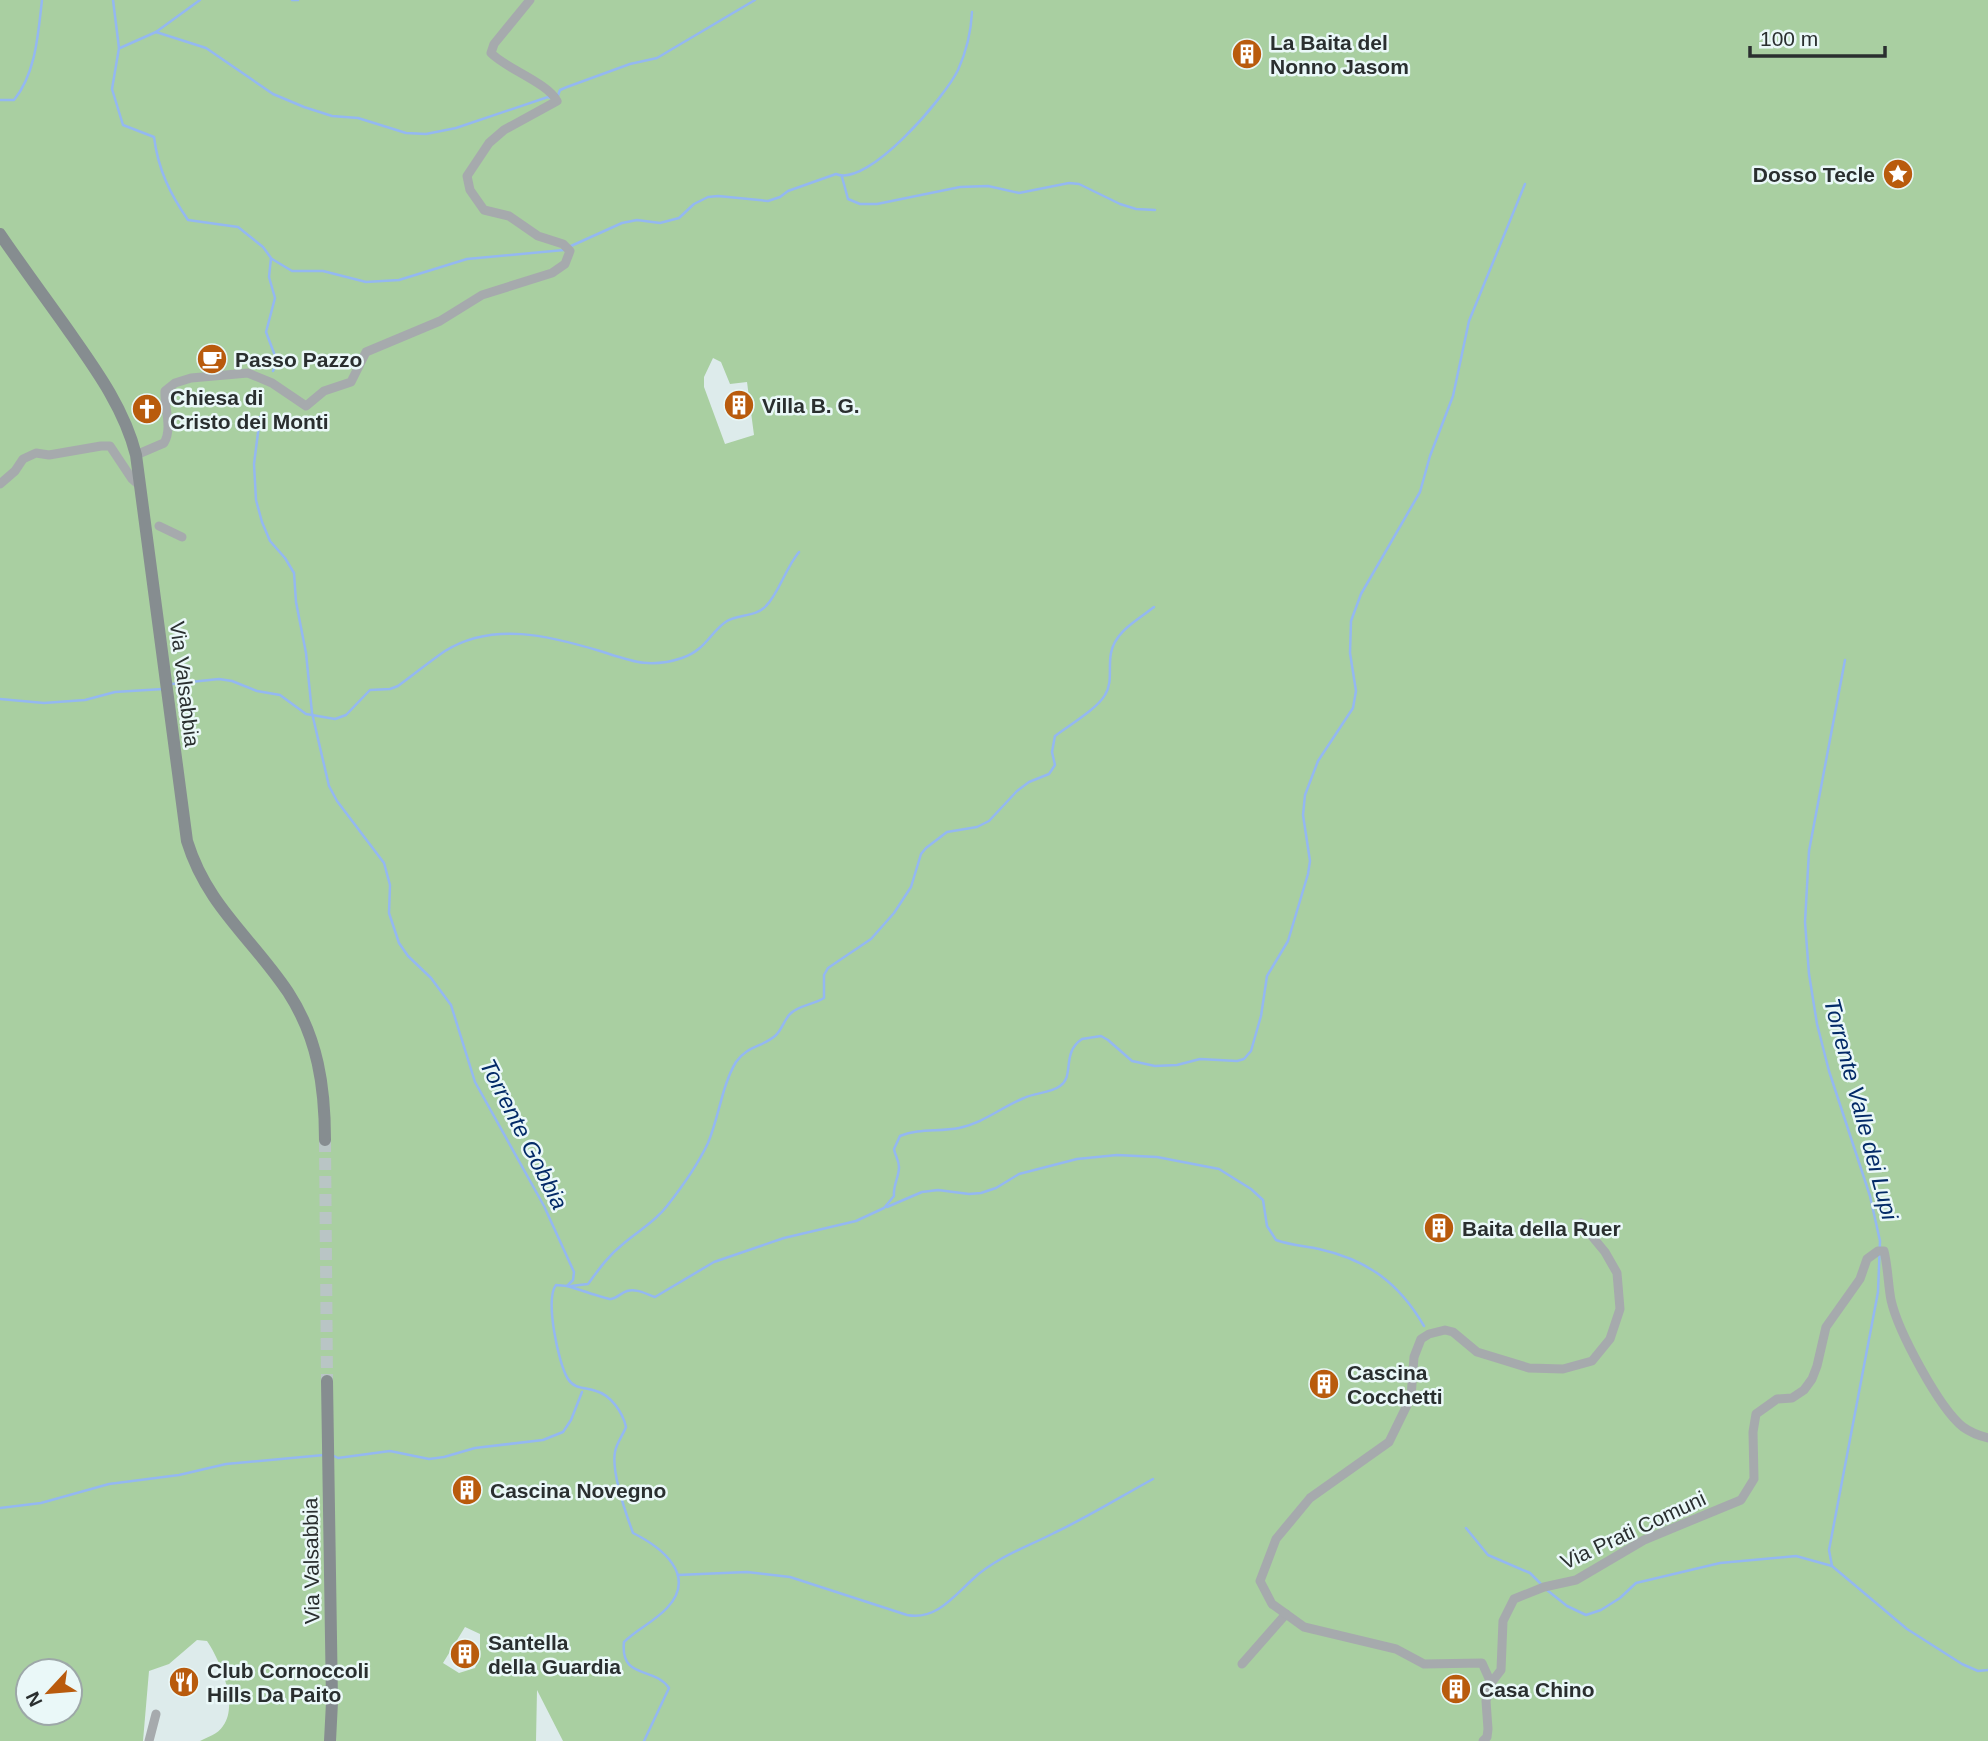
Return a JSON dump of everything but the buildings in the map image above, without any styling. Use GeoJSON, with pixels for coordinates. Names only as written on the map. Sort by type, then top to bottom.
{"type":"FeatureCollection","features":[{"type":"Feature","properties":{"kind":"main road","name":"Via Valsabbia"},"geometry":{"type":"LineString","coordinates":[[0,234],[93,365],[123,417],[136,455],[183,822],[192,857],[216,902],[286,989],[308,1028],[320,1070],[325,1108],[325,1140]]}},
{"type":"Feature","properties":{"kind":"main road","name":"Via Valsabbia"},"geometry":{"type":"LineString","coordinates":[[327,1386],[332,1714],[330,1741]]}},
{"type":"Feature","properties":{"kind":"street"},"geometry":{"type":"LineString","coordinates":[[136,455],[164,443],[169,430],[165,391],[175,383],[191,378],[248,373],[272,383],[306,406],[324,391],[351,382],[366,352],[440,321],[482,295],[552,273],[565,264],[570,251],[563,244],[538,236],[509,216],[484,209],[470,190],[467,176],[489,143],[504,130],[556,100],[551,92],[491,53],[494,44],[530,0]]}},
{"type":"Feature","properties":{"kind":"street"},"geometry":{"type":"LineString","coordinates":[[0,484],[15,471],[23,459],[36,453],[49,455],[110,446],[132,480],[141,487]]}},
{"type":"Feature","properties":{"kind":"street"},"geometry":{"type":"LineString","coordinates":[[159,526],[182,537]]}},
{"type":"Feature","properties":{"kind":"street"},"geometry":{"type":"LineString","coordinates":[[1491,1682],[1482,1663],[1424,1664],[1396,1649],[1304,1627],[1272,1604],[1260,1581],[1276,1539],[1310,1498],[1390,1442],[1410,1398],[1413,1357],[1421,1339],[1444,1330],[1461,1337],[1477,1352],[1529,1368],[1563,1369],[1592,1361],[1610,1339],[1620,1309],[1617,1273],[1605,1252],[1581,1223]]}},
{"type":"Feature","properties":{"kind":"street","name":"Via Prati Comuni"},"geometry":{"type":"LineString","coordinates":[[1483,1741],[1487,1732],[1486,1701],[1491,1682],[1501,1670],[1503,1620],[1514,1599],[1544,1587],[1576,1580],[1654,1535],[1741,1500],[1754,1479],[1753,1432],[1756,1414],[1777,1399],[1792,1398],[1804,1390],[1812,1379],[1826,1327],[1860,1279],[1867,1259],[1878,1251],[1882,1250],[1885,1254],[1891,1301],[1911,1350],[1954,1418],[1965,1429],[1988,1438]]}},
{"type":"Feature","properties":{"kind":"street"},"geometry":{"type":"LineString","coordinates":[[1242,1664],[1286,1614]]}},
{"type":"Feature","properties":{"kind":"street"},"geometry":{"type":"LineString","coordinates":[[149,1741],[156,1714]]}},
{"type":"Feature","properties":{"kind":"green space"},"geometry":{"type":"Polygon","coordinates":[[[0,0],[1988,0],[1988,1741],[563,1741],[537,1690],[536,1741],[200,1741],[221,1729],[229,1707],[226,1683],[217,1659],[207,1641],[197,1640],[169,1664],[149,1671],[143,1741],[0,1741],[0,0]],[[713,358],[704,377],[704,387],[725,444],[754,435],[747,382],[730,384],[721,362],[713,358]],[[465,1627],[443,1663],[459,1673],[475,1668],[480,1655],[480,1634],[465,1627]]]}},
{"type":"Feature","properties":{"kind":"waterway"},"geometry":{"type":"LineString","coordinates":[[0,100],[14,100],[27,78],[35,53],[42,0]]}},
{"type":"Feature","properties":{"kind":"waterway"},"geometry":{"type":"LineString","coordinates":[[113,0],[119,48],[112,89],[123,125],[154,137],[158,160],[166,181],[188,220],[238,227],[263,247],[271,258],[269,277],[275,298],[266,332],[277,361],[273,371]]}},
{"type":"Feature","properties":{"kind":"waterway"},"geometry":{"type":"LineString","coordinates":[[120,48],[156,32],[200,0]]}},
{"type":"Feature","properties":{"kind":"waterway"},"geometry":{"type":"LineString","coordinates":[[292,0],[298,0]]}},
{"type":"Feature","properties":{"kind":"waterway"},"geometry":{"type":"LineString","coordinates":[[557,98],[560,90],[567,87],[630,64],[657,58],[755,0]]}},
{"type":"Feature","properties":{"kind":"waterway"},"geometry":{"type":"LineString","coordinates":[[571,246],[622,223],[637,220],[660,223],[679,218],[694,204],[708,197],[768,201],[836,174],[850,175],[867,167],[904,137],[950,83],[966,48],[972,12]]}},
{"type":"Feature","properties":{"kind":"waterway"},"geometry":{"type":"LineString","coordinates":[[156,32],[206,48],[273,94],[304,107],[332,116],[358,118],[406,133],[426,134],[456,128],[550,98]]}},
{"type":"Feature","properties":{"kind":"waterway"},"geometry":{"type":"LineString","coordinates":[[842,177],[848,199],[860,204],[877,204],[960,187],[988,186],[1019,193],[1069,183],[1079,184],[1120,204],[1136,209],[1155,210]]}},
{"type":"Feature","properties":{"kind":"waterway"},"geometry":{"type":"LineString","coordinates":[[567,1286],[609,1299],[630,1290],[655,1297],[714,1262],[784,1238],[856,1221],[884,1208],[894,1196],[899,1167],[894,1149],[900,1136],[968,1126],[1024,1098],[1060,1086],[1067,1076],[1072,1051],[1082,1039],[1101,1036],[1132,1061],[1155,1066],[1177,1065],[1200,1059],[1237,1061],[1244,1059],[1251,1051],[1261,1016],[1267,976],[1288,941],[1308,874],[1310,861],[1303,815],[1305,795],[1318,761],[1353,708],[1356,691],[1350,653],[1351,621],[1361,594],[1420,492],[1430,456],[1453,396],[1469,321],[1525,184]]}},
{"type":"Feature","properties":{"kind":"waterway"},"geometry":{"type":"LineString","coordinates":[[272,259],[292,271],[323,271],[366,282],[399,280],[467,259],[564,250]]}},
{"type":"Feature","properties":{"kind":"waterway","name":"Torrente Gobbia"},"geometry":{"type":"LineString","coordinates":[[260,417],[254,464],[256,500],[270,541],[294,573],[312,713],[329,786],[337,801],[384,863],[390,885],[389,913],[399,943],[451,1005],[475,1082],[544,1206],[574,1272],[573,1280],[567,1286],[556,1285],[553,1292],[552,1317],[564,1371],[577,1387],[601,1393],[611,1400],[622,1416],[626,1427],[616,1449],[614,1461],[630,1525],[633,1533],[664,1554],[677,1573],[679,1584],[676,1596],[667,1608],[624,1642],[627,1662],[639,1671],[663,1681],[669,1688],[644,1741]]}},
{"type":"Feature","properties":{"kind":"waterway"},"geometry":{"type":"LineString","coordinates":[[172,684],[219,679],[232,681],[257,691],[280,695],[306,714],[335,719],[346,715],[370,690],[398,686],[445,651],[482,636],[542,636],[640,662],[670,661],[690,655],[727,621],[762,610],[771,601],[799,552]]}},
{"type":"Feature","properties":{"kind":"waterway"},"geometry":{"type":"LineString","coordinates":[[571,1286],[588,1284],[613,1253],[652,1222],[667,1206],[708,1143],[727,1081],[736,1062],[745,1053],[775,1036],[794,1011],[824,998],[824,975],[828,968],[871,939],[894,913],[911,887],[921,854],[926,848],[947,832],[977,827],[989,821],[1017,791],[1029,782],[1049,774],[1055,765],[1052,752],[1055,736],[1089,711],[1105,695],[1109,685],[1113,645],[1128,627],[1154,607]]}},
{"type":"Feature","properties":{"kind":"waterway","name":"Torrente Valle dei Lupi"},"geometry":{"type":"LineString","coordinates":[[1832,1566],[1829,1550],[1878,1292],[1880,1241],[1870,1196],[1829,1071],[1817,1024],[1809,974],[1805,922],[1809,851],[1845,660]]}},
{"type":"Feature","properties":{"kind":"waterway"},"geometry":{"type":"LineString","coordinates":[[0,699],[44,703],[85,700],[115,692],[163,689]]}},
{"type":"Feature","properties":{"kind":"waterway"},"geometry":{"type":"LineString","coordinates":[[887,1207],[922,1192],[938,1190],[981,1193],[996,1188],[1019,1174],[1077,1159],[1117,1155],[1157,1157],[1219,1169],[1263,1200],[1267,1226],[1276,1240],[1337,1254],[1367,1267],[1404,1297],[1424,1326]]}},
{"type":"Feature","properties":{"kind":"waterway"},"geometry":{"type":"LineString","coordinates":[[334,1456],[338,1458],[390,1451],[429,1459],[475,1448],[543,1440],[563,1432],[582,1392]]}},
{"type":"Feature","properties":{"kind":"waterway"},"geometry":{"type":"LineString","coordinates":[[0,1508],[41,1503],[109,1484],[179,1475],[226,1464],[324,1455]]}},
{"type":"Feature","properties":{"kind":"waterway"},"geometry":{"type":"LineString","coordinates":[[678,1575],[747,1572],[790,1577],[907,1615],[927,1614],[952,1599],[992,1564],[1153,1479]]}},
{"type":"Feature","properties":{"kind":"waterway"},"geometry":{"type":"LineString","coordinates":[[1466,1528],[1488,1555],[1530,1573],[1567,1606],[1586,1615],[1601,1610],[1620,1598],[1636,1583],[1720,1563],[1796,1556],[1832,1566],[1907,1629],[1962,1664],[1978,1671],[1988,1670]]}},
{"type":"Feature","properties":{"kind":"tunnel"},"geometry":{"type":"LineString","coordinates":[[325,1140],[327,1381]]}},
{"type":"Feature","properties":{"kind":"place","name":"La Baita del Nonno Jasom"},"geometry":{"type":"Point","coordinates":[1247,54]}},
{"type":"Feature","properties":{"kind":"place","name":"Dosso Tecle"},"geometry":{"type":"Point","coordinates":[1898,174]}},
{"type":"Feature","properties":{"kind":"place","name":"Passo Pazzo"},"geometry":{"type":"Point","coordinates":[212,359]}},
{"type":"Feature","properties":{"kind":"place","name":"Villa B. G."},"geometry":{"type":"Point","coordinates":[739,405]}},
{"type":"Feature","properties":{"kind":"place","name":"Chiesa di Cristo dei Monti"},"geometry":{"type":"Point","coordinates":[147,409]}},
{"type":"Feature","properties":{"kind":"place","name":"Baita della Ruer"},"geometry":{"type":"Point","coordinates":[1439,1228]}},
{"type":"Feature","properties":{"kind":"place","name":"Cascina Cocchetti"},"geometry":{"type":"Point","coordinates":[1324,1384]}},
{"type":"Feature","properties":{"kind":"place","name":"Cascina Novegno"},"geometry":{"type":"Point","coordinates":[467,1490]}},
{"type":"Feature","properties":{"kind":"place","name":"Santella della Guardia"},"geometry":{"type":"Point","coordinates":[465,1654]}},
{"type":"Feature","properties":{"kind":"place","name":"Club Cornoccoli Hills Da Paito"},"geometry":{"type":"Point","coordinates":[184,1682]}},
{"type":"Feature","properties":{"kind":"place","name":"Casa Chino"},"geometry":{"type":"Point","coordinates":[1456,1689]}}]}
